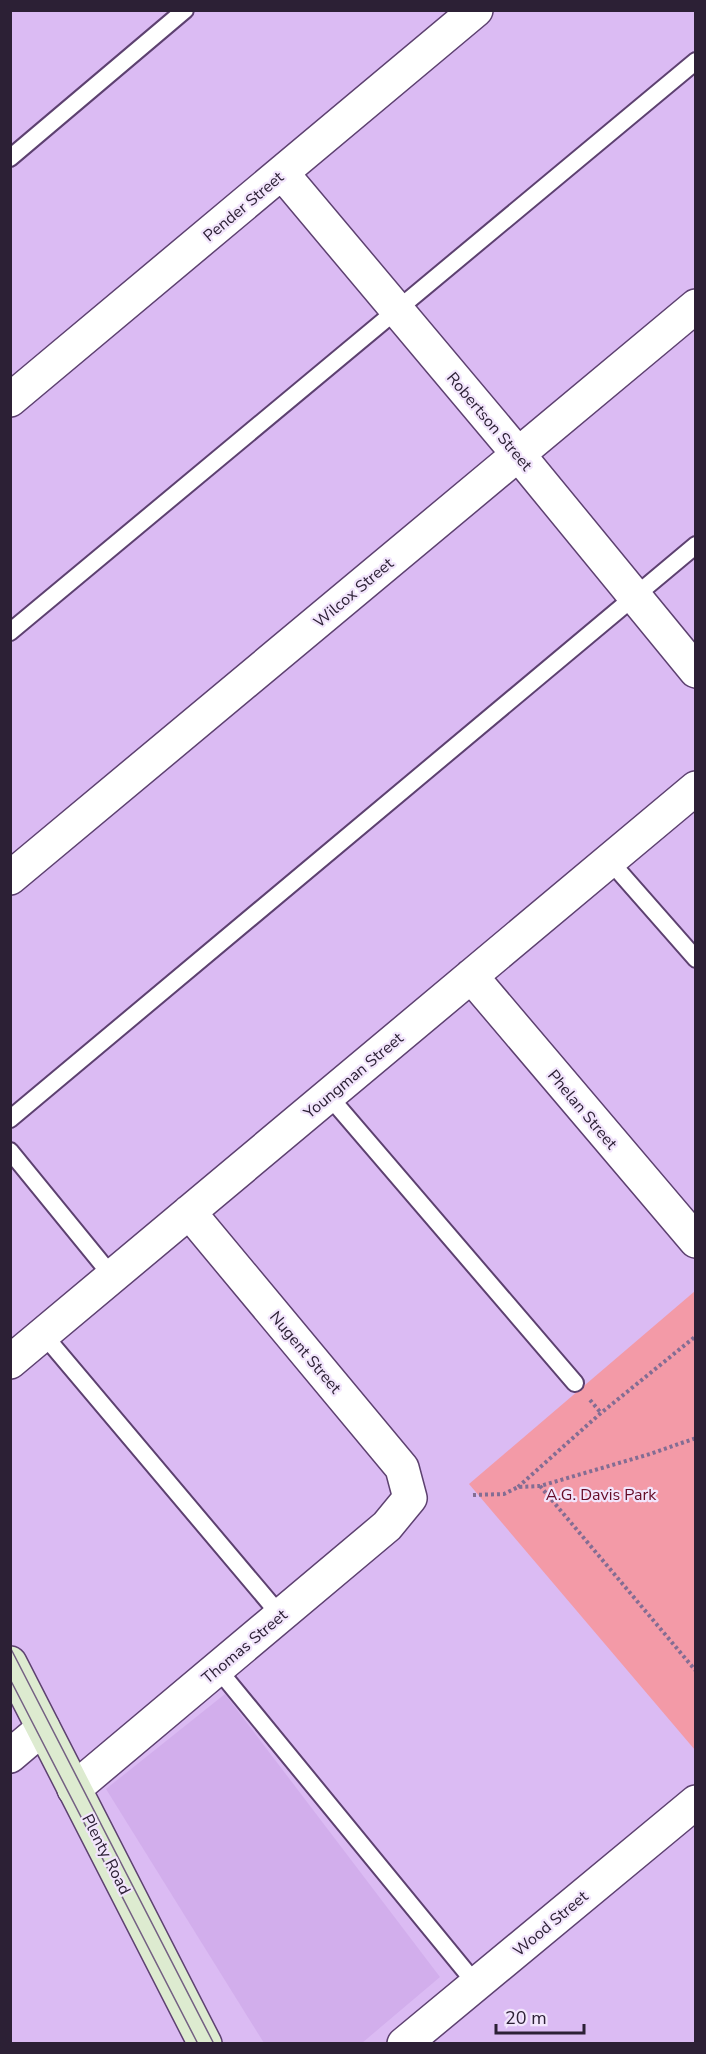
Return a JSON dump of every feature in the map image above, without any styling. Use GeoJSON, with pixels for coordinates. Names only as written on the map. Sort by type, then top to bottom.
{"type":"FeatureCollection","features":[{"type":"Feature","properties":{"kind":"main road","name":"Plenty Road"},"geometry":{"type":"LineString","coordinates":[[10,1663],[205,2043]]}},
{"type":"Feature","properties":{"kind":"street","name":"Pender Street"},"geometry":{"type":"LineString","coordinates":[[10,400],[476,10]]}},
{"type":"Feature","properties":{"kind":"street","name":"Robertson Street"},"geometry":{"type":"LineString","coordinates":[[282,173],[518,454],[696,671]]}},
{"type":"Feature","properties":{"kind":"street","name":"Wilcox Street"},"geometry":{"type":"LineString","coordinates":[[10,878],[696,306]]}},
{"type":"Feature","properties":{"kind":"street","name":"Youngman Street"},"geometry":{"type":"LineString","coordinates":[[10,1362],[696,788]]}},
{"type":"Feature","properties":{"kind":"street","name":"Phelan Street"},"geometry":{"type":"LineString","coordinates":[[471,976],[696,1241]]}},
{"type":"Feature","properties":{"kind":"street","name":"Nugent Street"},"geometry":{"type":"LineString","coordinates":[[189,1212],[402,1468],[410,1498]]}},
{"type":"Feature","properties":{"kind":"street","name":"Thomas Street"},"geometry":{"type":"LineString","coordinates":[[74,1789],[387,1526],[410,1498]]}},
{"type":"Feature","properties":{"kind":"street"},"geometry":{"type":"LineString","coordinates":[[10,1756],[43,1728]]}},
{"type":"Feature","properties":{"kind":"street","name":"Wood Street"},"geometry":{"type":"LineString","coordinates":[[411,2041],[476,1984],[696,1802]]}},
{"type":"Feature","properties":{"kind":"lane"},"geometry":{"type":"LineString","coordinates":[[10,158],[185,10]]}},
{"type":"Feature","properties":{"kind":"lane"},"geometry":{"type":"LineString","coordinates":[[10,632],[696,61]]}},
{"type":"Feature","properties":{"kind":"lane"},"geometry":{"type":"LineString","coordinates":[[10,1119],[696,545]]}},
{"type":"Feature","properties":{"kind":"lane"},"geometry":{"type":"LineString","coordinates":[[609,860],[696,959]]}},
{"type":"Feature","properties":{"kind":"lane"},"geometry":{"type":"LineString","coordinates":[[328,1095],[576,1383]]}},
{"type":"Feature","properties":{"kind":"lane"},"geometry":{"type":"LineString","coordinates":[[10,1151],[112,1276]]}},
{"type":"Feature","properties":{"kind":"lane"},"geometry":{"type":"LineString","coordinates":[[43,1334],[280,1615]]}},
{"type":"Feature","properties":{"kind":"lane"},"geometry":{"type":"LineString","coordinates":[[217,1668],[476,1984]]}},
{"type":"Feature","properties":{"kind":"path"},"geometry":{"type":"LineString","coordinates":[[473,1496],[504,1494],[518,1487],[602,1413],[696,1336]]}},
{"type":"Feature","properties":{"kind":"path"},"geometry":{"type":"LineString","coordinates":[[518,1487],[540,1486],[696,1438]]}},
{"type":"Feature","properties":{"kind":"path"},"geometry":{"type":"LineString","coordinates":[[540,1486],[696,1671]]}},
{"type":"Feature","properties":{"kind":"shaded area"},"geometry":{"type":"Polygon","coordinates":[[[225,1694],[440,1977],[362,2043],[264,2043],[106,1789],[225,1694]]]}},
{"type":"Feature","properties":{"kind":"green space","name":"A.G. Davis Park"},"geometry":{"type":"Polygon","coordinates":[[[695,1291],[695,1750],[469,1484],[695,1291]]]}},
{"type":"Feature","properties":{"kind":"tram line"},"geometry":{"type":"LineString","coordinates":[[10,1647],[214,2044]]}},
{"type":"Feature","properties":{"kind":"tram line"},"geometry":{"type":"LineString","coordinates":[[10,1679],[198,2044]]}}]}
